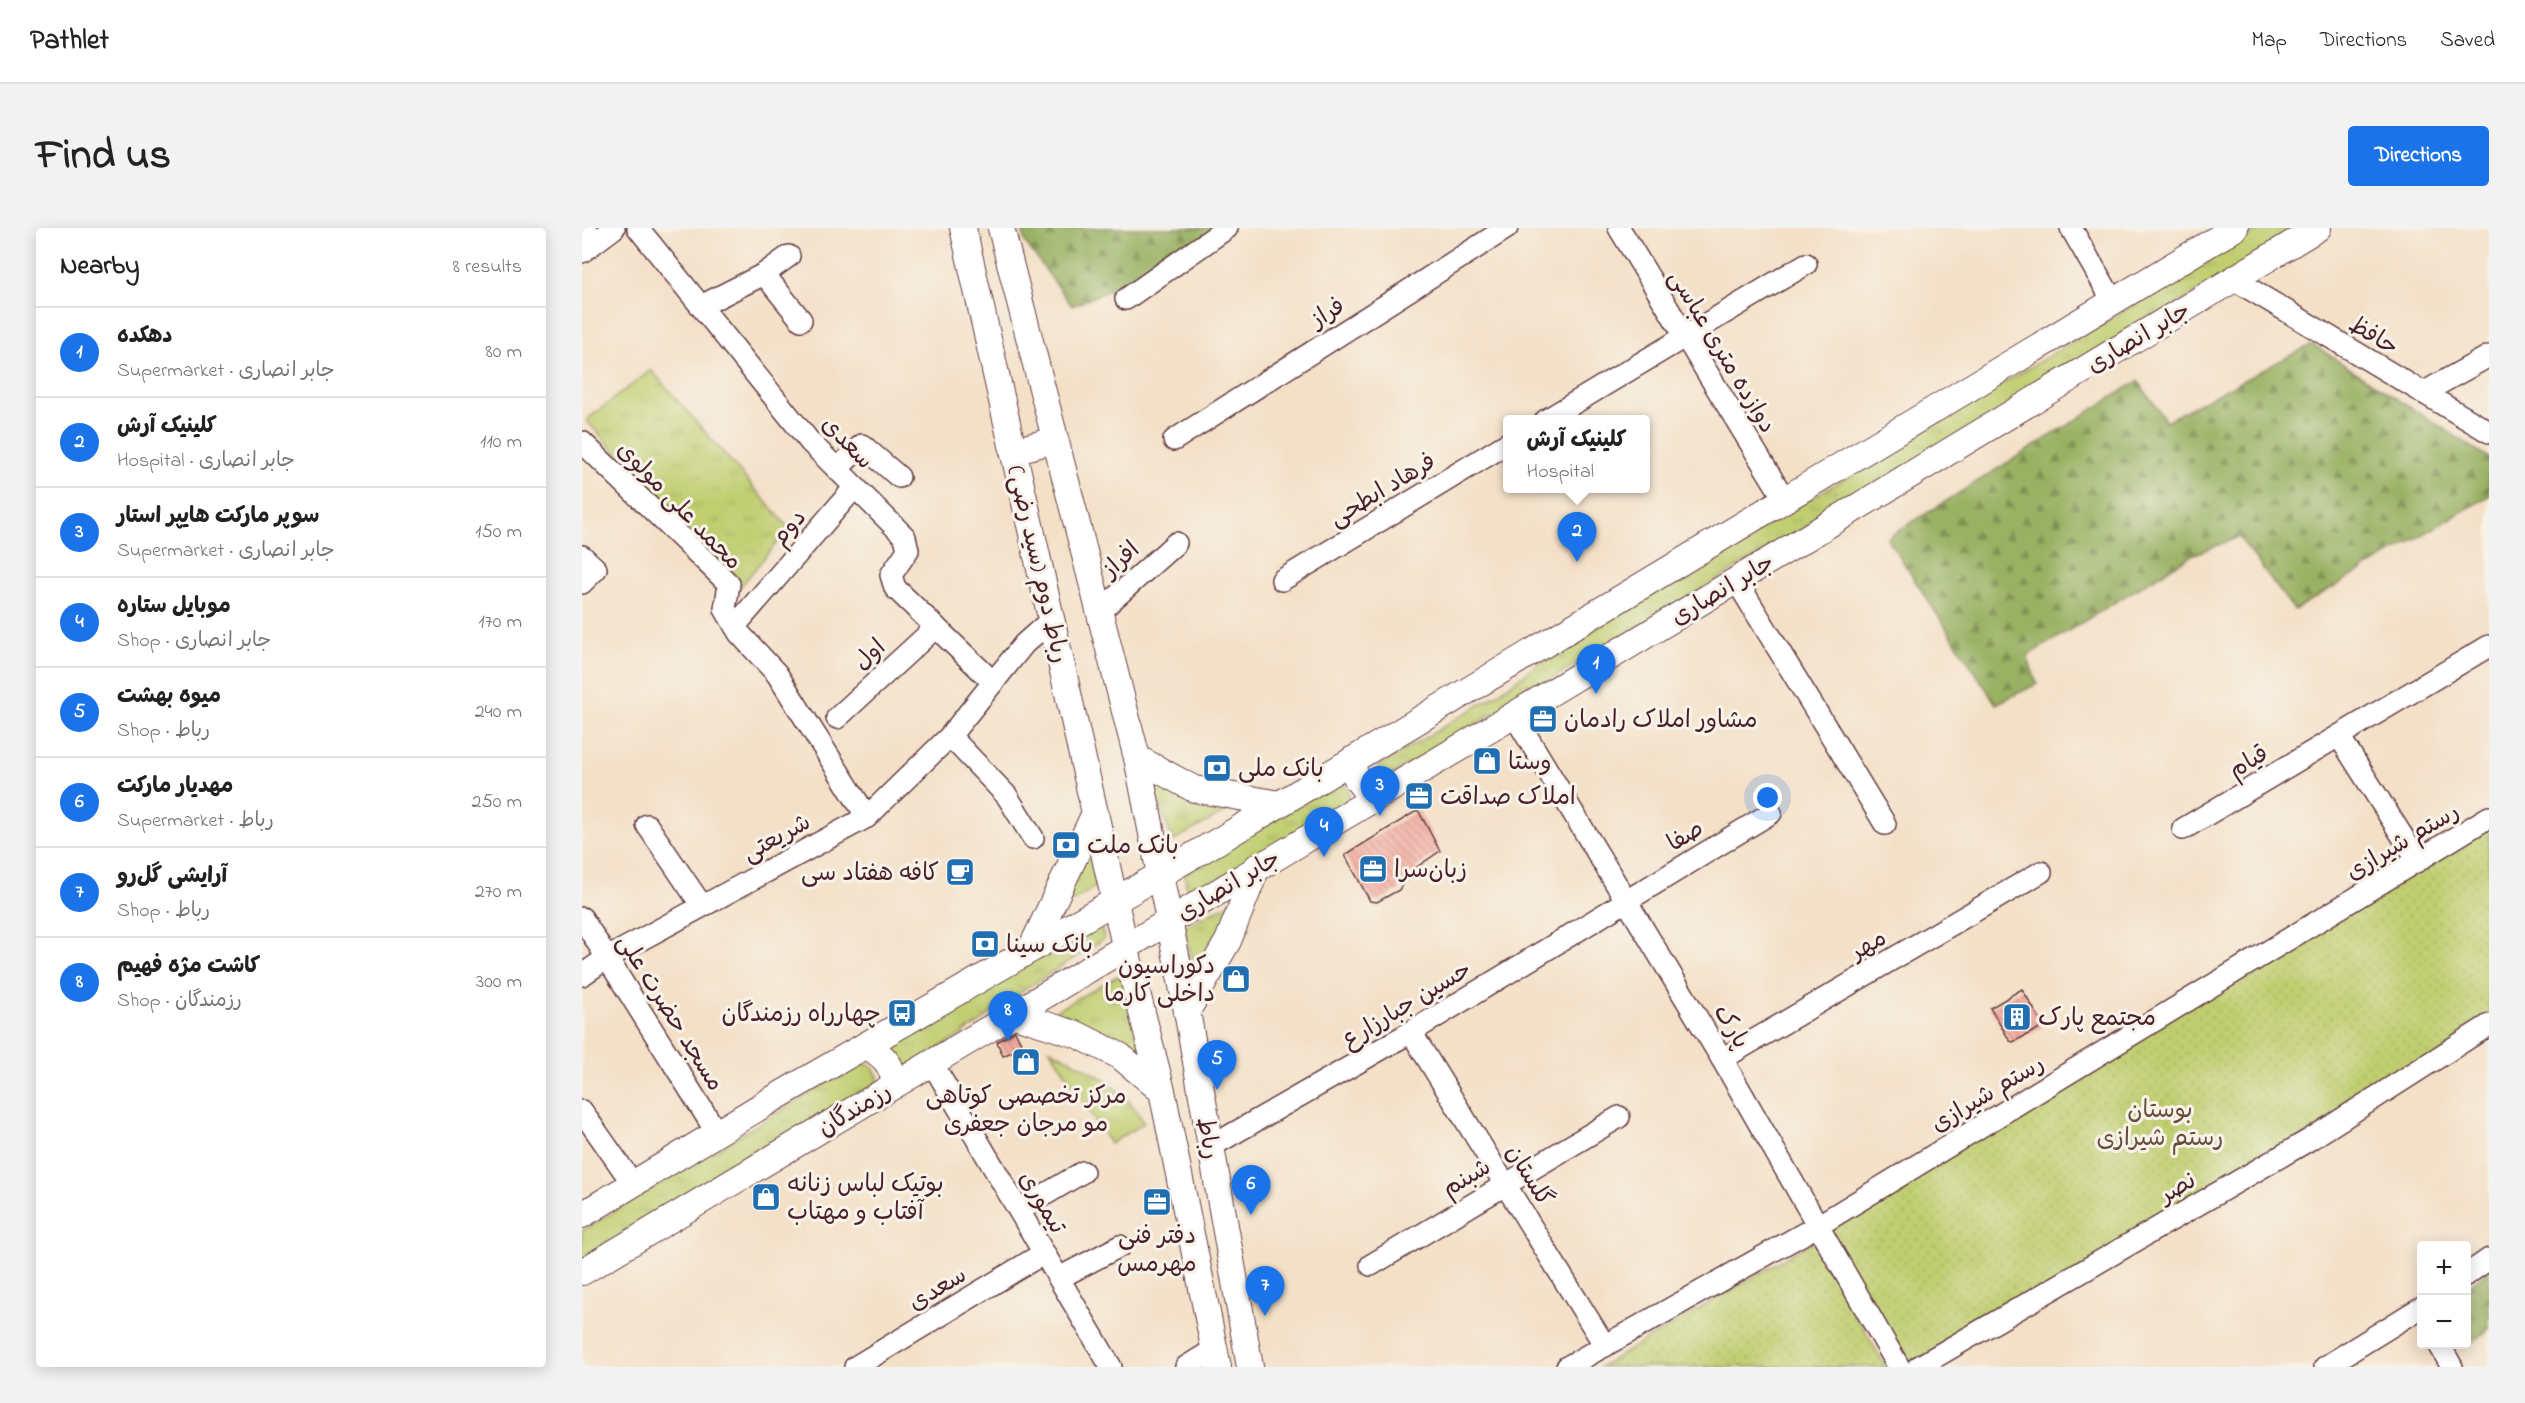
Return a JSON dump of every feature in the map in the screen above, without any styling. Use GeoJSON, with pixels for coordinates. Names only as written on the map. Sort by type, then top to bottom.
{"type":"FeatureCollection","features":[{"type":"Feature","properties":{"kind":"main road","name":"رباط دوم (سید رضی)"},"geometry":{"type":"LineString","coordinates":[[963,228],[1115,900]]}},
{"type":"Feature","properties":{"kind":"main road","name":"رباط دوم (سید رضی)"},"geometry":{"type":"LineString","coordinates":[[1001,228],[1137,758],[1160,874]]}},
{"type":"Feature","properties":{"kind":"main road","name":"جابر انصاری"},"geometry":{"type":"LineString","coordinates":[[1115,900],[1279,804],[2235,228]]}},
{"type":"Feature","properties":{"kind":"main road","name":"جابر انصاری"},"geometry":{"type":"LineString","coordinates":[[1125,946],[1515,715],[2318,228]]}},
{"type":"Feature","properties":{"kind":"main road"},"geometry":{"type":"LineString","coordinates":[[1013,451],[1055,440]]}},
{"type":"Feature","properties":{"kind":"main road"},"geometry":{"type":"LineString","coordinates":[[1137,758],[1194,789],[1279,804]]}},
{"type":"Feature","properties":{"kind":"main road"},"geometry":{"type":"LineString","coordinates":[[1352,760],[1353,771],[1359,784],[1365,791],[1377,796]]}},
{"type":"Feature","properties":{"kind":"main road"},"geometry":{"type":"LineString","coordinates":[[1031,950],[1095,813]]}},
{"type":"Feature","properties":{"kind":"main road"},"geometry":{"type":"LineString","coordinates":[[1187,1011],[1228,941],[1257,867]]}},
{"type":"Feature","properties":{"kind":"main road","name":"رباط"},"geometry":{"type":"LineString","coordinates":[[1160,874],[1187,1011],[1250,1367]]}},
{"type":"Feature","properties":{"kind":"main road","name":"رباط"},"geometry":{"type":"LineString","coordinates":[[1115,900],[1162,1091],[1216,1358]]}},
{"type":"Feature","properties":{"kind":"main road","name":"رزمندگان"},"geometry":{"type":"LineString","coordinates":[[584,1208],[633,1184],[1115,900]]}},
{"type":"Feature","properties":{"kind":"main road","name":"رزمندگان"},"geometry":{"type":"LineString","coordinates":[[582,1272],[1125,946]]}},
{"type":"Feature","properties":{"kind":"main road"},"geometry":{"type":"LineString","coordinates":[[1012,1014],[1078,1035],[1120,1056],[1162,1091]]}},
{"type":"Feature","properties":{"kind":"main road"},"geometry":{"type":"LineString","coordinates":[[866,1045],[884,1056],[893,1070],[895,1084]]}},
{"type":"Feature","properties":{"kind":"street"},"geometry":{"type":"LineString","coordinates":[[587,241],[614,228]]}},
{"type":"Feature","properties":{"kind":"street","name":"سعدی"},"geometry":{"type":"LineString","coordinates":[[638,228],[810,442],[906,537],[908,549],[891,575],[895,588],[993,682]]}},
{"type":"Feature","properties":{"kind":"street"},"geometry":{"type":"LineString","coordinates":[[1126,299],[1227,228]]}},
{"type":"Feature","properties":{"kind":"street","name":"فراز"},"geometry":{"type":"LineString","coordinates":[[1174,440],[1507,228]]}},
{"type":"Feature","properties":{"kind":"street","name":"دوازده متری عباسی"},"geometry":{"type":"LineString","coordinates":[[1618,228],[1785,500]]}},
{"type":"Feature","properties":{"kind":"street"},"geometry":{"type":"LineString","coordinates":[[2071,228],[2113,301]]}},
{"type":"Feature","properties":{"kind":"street"},"geometry":{"type":"LineString","coordinates":[[701,306],[764,274],[789,256]]}},
{"type":"Feature","properties":{"kind":"street"},"geometry":{"type":"LineString","coordinates":[[1554,415],[1806,264]]}},
{"type":"Feature","properties":{"kind":"street"},"geometry":{"type":"LineString","coordinates":[[764,274],[801,320]]}},
{"type":"Feature","properties":{"kind":"street","name":"حافظ"},"geometry":{"type":"LineString","coordinates":[[2233,279],[2489,432]]}},
{"type":"Feature","properties":{"kind":"street"},"geometry":{"type":"LineString","coordinates":[[2423,393],[2489,356]]}},
{"type":"Feature","properties":{"kind":"street","name":"محمد علی مولوی"},"geometry":{"type":"LineString","coordinates":[[582,442],[729,584],[725,609],[735,626],[777,674],[867,816]]}},
{"type":"Feature","properties":{"kind":"street"},"geometry":{"type":"LineString","coordinates":[[837,469],[862,445],[899,477]]}},
{"type":"Feature","properties":{"kind":"street","name":"فرهاد ابطحی"},"geometry":{"type":"LineString","coordinates":[[1282,580],[1503,446]]}},
{"type":"Feature","properties":{"kind":"street","name":"دوم"},"geometry":{"type":"LineString","coordinates":[[735,626],[855,487]]}},
{"type":"Feature","properties":{"kind":"street","name":"افراز"},"geometry":{"type":"LineString","coordinates":[[1099,612],[1176,543]]}},
{"type":"Feature","properties":{"kind":"street"},"geometry":{"type":"LineString","coordinates":[[582,556],[596,568],[582,583]]}},
{"type":"Feature","properties":{"kind":"street"},"geometry":{"type":"LineString","coordinates":[[1736,580],[1885,824]]}},
{"type":"Feature","properties":{"kind":"street","name":"شریعتی"},"geometry":{"type":"LineString","coordinates":[[607,958],[867,816],[950,736],[1024,644],[1052,620]]}},
{"type":"Feature","properties":{"kind":"street","name":"اول"},"geometry":{"type":"LineString","coordinates":[[837,718],[936,627]]}},
{"type":"Feature","properties":{"kind":"street","name":"قیام"},"geometry":{"type":"LineString","coordinates":[[2183,829],[2489,646]]}},
{"type":"Feature","properties":{"kind":"street","name":"پارک"},"geometry":{"type":"LineString","coordinates":[[1515,715],[1722,1059],[1899,1367]]}},
{"type":"Feature","properties":{"kind":"street"},"geometry":{"type":"LineString","coordinates":[[950,736],[1007,796],[1034,838]]}},
{"type":"Feature","properties":{"kind":"street"},"geometry":{"type":"LineString","coordinates":[[2339,736],[2418,861]]}},
{"type":"Feature","properties":{"kind":"street","name":"صفا"},"geometry":{"type":"LineString","coordinates":[[1626,900],[1771,813]]}},
{"type":"Feature","properties":{"kind":"street","name":"رستم شیرازی"},"geometry":{"type":"LineString","coordinates":[[1567,1367],[1819,1225],[2489,817]]}},
{"type":"Feature","properties":{"kind":"street"},"geometry":{"type":"LineString","coordinates":[[647,825],[702,906]]}},
{"type":"Feature","properties":{"kind":"street","name":"مهر"},"geometry":{"type":"LineString","coordinates":[[1722,1059],[2041,872]]}},
{"type":"Feature","properties":{"kind":"street","name":"حسین جبارزارع"},"geometry":{"type":"LineString","coordinates":[[1210,1147],[1411,1032],[1626,900]]}},
{"type":"Feature","properties":{"kind":"street","name":"مسجد حضرت علی"},"geometry":{"type":"LineString","coordinates":[[582,918],[717,1133]]}},
{"type":"Feature","properties":{"kind":"street"},"geometry":{"type":"LineString","coordinates":[[582,975],[607,958]]}},
{"type":"Feature","properties":{"kind":"street","name":"نصر"},"geometry":{"type":"LineString","coordinates":[[1918,1367],[2309,1140],[2489,1025]]}},
{"type":"Feature","properties":{"kind":"street","name":"گلستان"},"geometry":{"type":"LineString","coordinates":[[1411,1032],[1605,1346]]}},
{"type":"Feature","properties":{"kind":"street","name":"تیموری"},"geometry":{"type":"LineString","coordinates":[[932,1063],[1111,1367]]}},
{"type":"Feature","properties":{"kind":"street"},"geometry":{"type":"LineString","coordinates":[[582,1112],[633,1184]]}},
{"type":"Feature","properties":{"kind":"street","name":"شبنم"},"geometry":{"type":"LineString","coordinates":[[1371,1265],[1619,1117]]}},
{"type":"Feature","properties":{"kind":"street"},"geometry":{"type":"LineString","coordinates":[[1019,1210],[1083,1172]]}},
{"type":"Feature","properties":{"kind":"street"},"geometry":{"type":"LineString","coordinates":[[1059,1278],[1120,1246]]}},
{"type":"Feature","properties":{"kind":"street","name":"سعدی"},"geometry":{"type":"LineString","coordinates":[[855,1367],[1044,1253]]}},
{"type":"Feature","properties":{"kind":"street"},"geometry":{"type":"LineString","coordinates":[[2471,1272],[2489,1260]]}},
{"type":"Feature","properties":{"kind":"street"},"geometry":{"type":"LineString","coordinates":[[2325,1367],[2417,1311]]}},
{"type":"Feature","properties":{"kind":"street"},"geometry":{"type":"LineString","coordinates":[[2442,1349],[2451,1367]]}},
{"type":"Feature","properties":{"kind":"street"},"geometry":{"type":"LineString","coordinates":[[1185,1367],[1216,1358]]}},
{"type":"Feature","properties":{"kind":"green space"},"geometry":{"type":"Polygon","coordinates":[[[1022,228],[1217,228],[1144,275],[1072,306],[1025,242],[1022,228]]]}},
{"type":"Feature","properties":{"kind":"green space"},"geometry":{"type":"Polygon","coordinates":[[[2262,228],[2304,228],[1386,778],[1378,778],[1375,772],[1380,765],[1496,695],[1555,652],[2262,228]]]}},
{"type":"Feature","properties":{"kind":"green space"},"geometry":{"type":"Polygon","coordinates":[[[2312,344],[2489,458],[2489,496],[2294,610],[2239,537],[2192,555],[2027,656],[2037,684],[1996,704],[1887,538],[2138,381],[2166,421],[2312,344]]]}},
{"type":"Feature","properties":{"kind":"green space"},"geometry":{"type":"Polygon","coordinates":[[[651,370],[789,528],[740,587],[586,420],[651,370]]]}},
{"type":"Feature","properties":{"kind":"green space"},"geometry":{"type":"Polygon","coordinates":[[[1147,772],[1191,797],[1229,810],[1173,841],[1147,772]]]}},
{"type":"Feature","properties":{"kind":"green space"},"geometry":{"type":"Polygon","coordinates":[[[1340,783],[1348,788],[1349,797],[1342,805],[1195,893],[1186,886],[1185,873],[1329,786],[1340,783]]]}},
{"type":"Feature","properties":{"kind":"green space","name":"بوستان رستم شیرازی"},"geometry":{"type":"Polygon","coordinates":[[[2489,817],[2489,1025],[1918,1367],[1899,1367],[1819,1225],[2489,817]]]}},
{"type":"Feature","properties":{"kind":"green space"},"geometry":{"type":"Polygon","coordinates":[[[1091,835],[1103,882],[1056,912],[1091,835]]]}},
{"type":"Feature","properties":{"kind":"green space"},"geometry":{"type":"Polygon","coordinates":[[[1237,900],[1198,979],[1183,927],[1237,900]]]}},
{"type":"Feature","properties":{"kind":"green space"},"geometry":{"type":"Polygon","coordinates":[[[1099,918],[1104,939],[1000,1005],[981,1022],[901,1073],[884,1046],[1099,918]]]}},
{"type":"Feature","properties":{"kind":"green space"},"geometry":{"type":"Polygon","coordinates":[[[1123,973],[1145,1064],[1046,1016],[1123,973]]]}},
{"type":"Feature","properties":{"kind":"green space"},"geometry":{"type":"Polygon","coordinates":[[[1050,1049],[1091,1071],[1115,1088],[1136,1110],[1144,1123],[1110,1144],[1050,1049]]]}},
{"type":"Feature","properties":{"kind":"green space"},"geometry":{"type":"Polygon","coordinates":[[[861,1062],[872,1066],[878,1076],[878,1086],[582,1264],[582,1231],[861,1062]]]}},
{"type":"Feature","properties":{"kind":"green space"},"geometry":{"type":"Polygon","coordinates":[[[1814,1241],[1886,1367],[1600,1367],[1814,1241]]]}},
{"type":"Feature","properties":{"kind":"green space"},"geometry":{"type":"Polygon","coordinates":[[[2489,1270],[2489,1329],[2471,1344],[2471,1295],[2471,1284],[2489,1270]]]}},
{"type":"Feature","properties":{"kind":"building"},"geometry":{"type":"Polygon","coordinates":[[[1418,810],[1440,851],[1417,867],[1417,874],[1403,883],[1399,890],[1377,902],[1370,901],[1345,855],[1418,810]]]}},
{"type":"Feature","properties":{"kind":"building","name":"مجتمع پارک"},"geometry":{"type":"Polygon","coordinates":[[[2022,989],[2044,1026],[2013,1042],[2010,1041],[1990,1008],[2022,989]]]}},
{"type":"Feature","properties":{"kind":"building"},"geometry":{"type":"Polygon","coordinates":[[[1015,1031],[1023,1047],[1003,1056],[997,1042],[1015,1031]]]}},
{"type":"Feature","properties":{"kind":"place","name":"کلینیک آرش"},"geometry":{"type":"Point","coordinates":[1577,562]}},
{"type":"Feature","properties":{"kind":"place","name":"دهکده"},"geometry":{"type":"Point","coordinates":[1596,694]}},
{"type":"Feature","properties":{"kind":"place","name":"مشاور املاک رادمان"},"geometry":{"type":"Point","coordinates":[1543,719]}},
{"type":"Feature","properties":{"kind":"place","name":"وستا"},"geometry":{"type":"Point","coordinates":[1487,761]}},
{"type":"Feature","properties":{"kind":"place","name":"بانک ملی"},"geometry":{"type":"Point","coordinates":[1217,768]}},
{"type":"Feature","properties":{"kind":"place","name":"املاک صداقت"},"geometry":{"type":"Point","coordinates":[1419,796]}},
{"type":"Feature","properties":{"kind":"place","name":"سوپر مارکت هایپر استار"},"geometry":{"type":"Point","coordinates":[1380,816]}},
{"type":"Feature","properties":{"kind":"place","name":"بانک ملت"},"geometry":{"type":"Point","coordinates":[1066,845]}},
{"type":"Feature","properties":{"kind":"place","name":"موبایل ستاره"},"geometry":{"type":"Point","coordinates":[1324,857]}},
{"type":"Feature","properties":{"kind":"place","name":"زبان‌سرا"},"geometry":{"type":"Point","coordinates":[1373,869]}},
{"type":"Feature","properties":{"kind":"place","name":"کافه هفتاد سی"},"geometry":{"type":"Point","coordinates":[960,872]}},
{"type":"Feature","properties":{"kind":"place","name":"بانک سینا"},"geometry":{"type":"Point","coordinates":[985,944]}},
{"type":"Feature","properties":{"kind":"place","name":"دکوراسیون داخلی کارما"},"geometry":{"type":"Point","coordinates":[1236,979]}},
{"type":"Feature","properties":{"kind":"place","name":"چهارراه رزمندگان"},"geometry":{"type":"Point","coordinates":[902,1013]}},
{"type":"Feature","properties":{"kind":"place","name":"مجتمع پارک"},"geometry":{"type":"Point","coordinates":[2017,1017]}},
{"type":"Feature","properties":{"kind":"place","name":"کاشت مژه فهیم"},"geometry":{"type":"Point","coordinates":[1008,1041]}},
{"type":"Feature","properties":{"kind":"place","name":"مرکز تخصصی کوتاهی مو مرجان جعفری"},"geometry":{"type":"Point","coordinates":[1026,1062]}},
{"type":"Feature","properties":{"kind":"place","name":"میوه بهشت"},"geometry":{"type":"Point","coordinates":[1217,1090]}},
{"type":"Feature","properties":{"kind":"place","name":"بوتیک لباس زنانه آفتاب و مهتاب"},"geometry":{"type":"Point","coordinates":[766,1197]}},
{"type":"Feature","properties":{"kind":"place","name":"دفتر فنی مهرمس"},"geometry":{"type":"Point","coordinates":[1157,1202]}},
{"type":"Feature","properties":{"kind":"place","name":"مهدیار مارکت"},"geometry":{"type":"Point","coordinates":[1251,1215]}},
{"type":"Feature","properties":{"kind":"place","name":"آرایشی گل‌رو"},"geometry":{"type":"Point","coordinates":[1265,1316]}}]}
